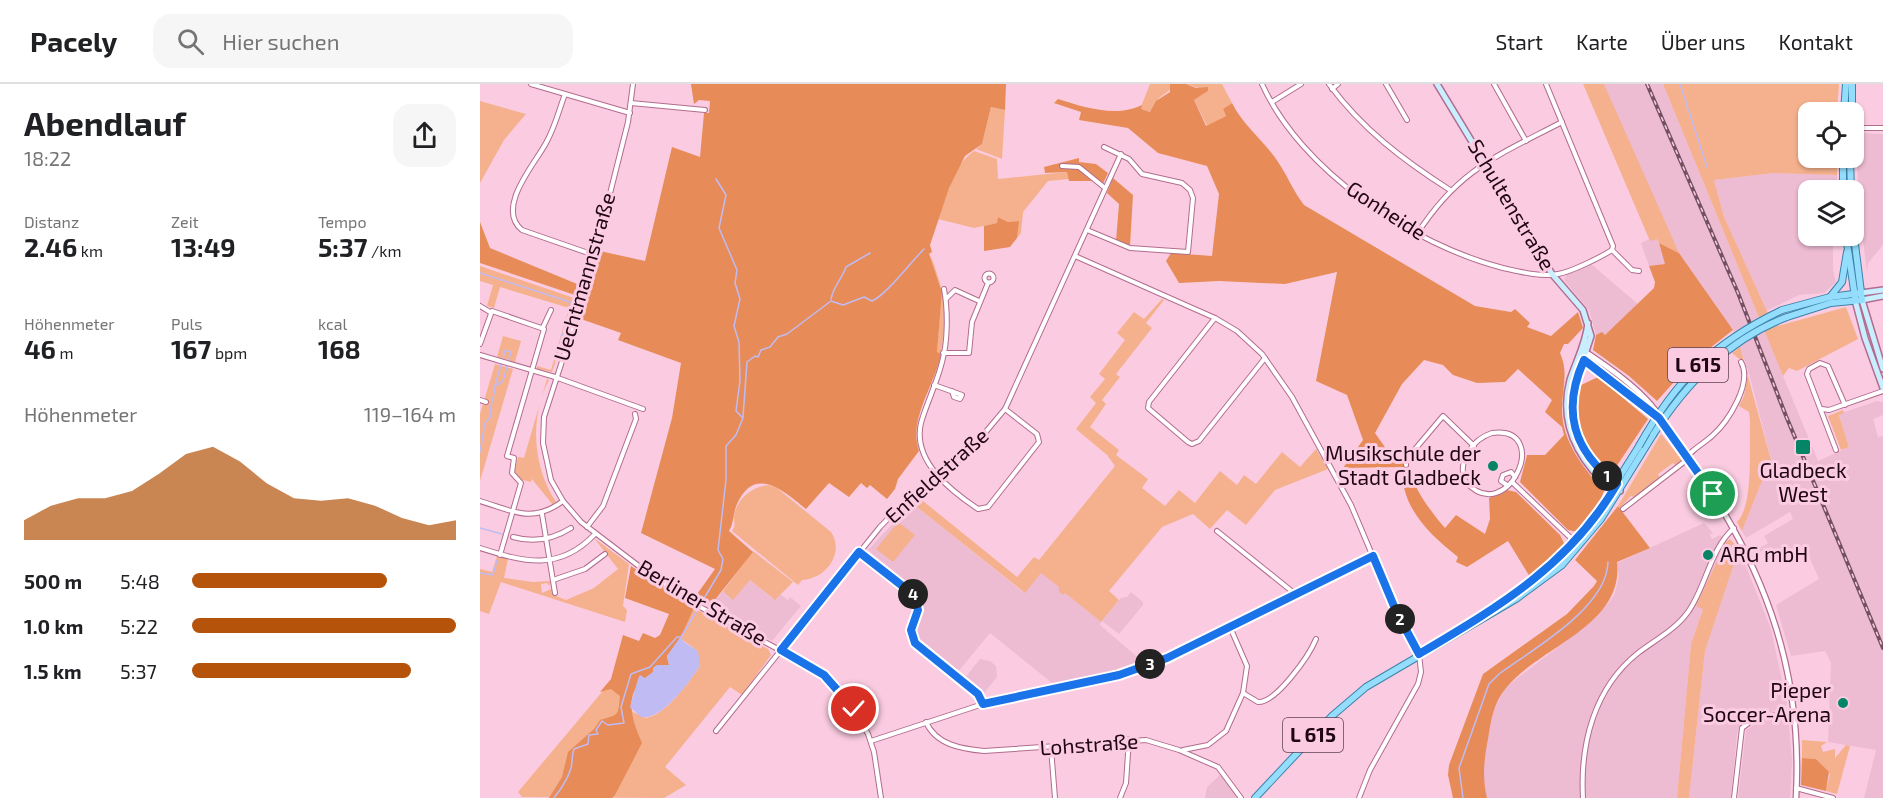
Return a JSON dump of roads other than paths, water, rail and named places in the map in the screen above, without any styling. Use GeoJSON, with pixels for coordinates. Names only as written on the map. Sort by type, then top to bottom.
{"type":"FeatureCollection","features":[{"type":"Feature","properties":{"kind":"main road","name":"Schultenstraße"},"geometry":{"type":"LineString","coordinates":[[1437,84],[1552,273],[1583,310],[1588,323],[1584,360],[1574,388],[1574,425],[1587,456],[1617,484]]}},
{"type":"Feature","properties":{"kind":"main road"},"geometry":{"type":"LineString","coordinates":[[1845,102],[1846,84]]}},
{"type":"Feature","properties":{"kind":"main road"},"geometry":{"type":"LineString","coordinates":[[1851,102],[1852,84]]}},
{"type":"Feature","properties":{"kind":"main road"},"geometry":{"type":"LineString","coordinates":[[1855,246],[1858,296],[1883,369]]}},
{"type":"Feature","properties":{"kind":"main road"},"geometry":{"type":"LineString","coordinates":[[1848,248],[1865,338],[1883,389]]}},
{"type":"Feature","properties":{"kind":"main road"},"geometry":{"type":"LineString","coordinates":[[1830,297],[1842,282],[1848,248]]}},
{"type":"Feature","properties":{"kind":"main road","name":"L 615"},"geometry":{"type":"LineString","coordinates":[[1255,798],[1332,716],[1377,679],[1506,602],[1577,544],[1616,491],[1676,401],[1708,366],[1749,335],[1788,317],[1883,290]]}},
{"type":"Feature","properties":{"kind":"main road","name":"L 615"},"geometry":{"type":"LineString","coordinates":[[1616,491],[1617,484],[1670,396],[1703,360],[1735,334],[1782,310],[1830,297],[1883,296]]}},
{"type":"Feature","properties":{"kind":"main road","name":"Schultenstraße"},"geometry":{"type":"LineString","coordinates":[[1584,354],[1570,382],[1568,423],[1583,460],[1616,491]]}},
{"type":"Feature","properties":{"kind":"street"},"geometry":{"type":"LineString","coordinates":[[531,84],[630,113]]}},
{"type":"Feature","properties":{"kind":"street","name":"Uechtmannstraße"},"geometry":{"type":"LineString","coordinates":[[548,470],[543,428],[555,377],[583,300],[630,113],[633,84]]}},
{"type":"Feature","properties":{"kind":"street","name":"Gonheide"},"geometry":{"type":"LineString","coordinates":[[1262,84],[1271,100],[1307,148],[1333,175],[1367,204],[1418,234],[1485,263],[1537,274],[1552,273]]}},
{"type":"Feature","properties":{"kind":"street"},"geometry":{"type":"LineString","coordinates":[[1271,100],[1301,84]]}},
{"type":"Feature","properties":{"kind":"street"},"geometry":{"type":"LineString","coordinates":[[1329,84],[1367,129],[1410,163],[1450,190]]}},
{"type":"Feature","properties":{"kind":"street"},"geometry":{"type":"LineString","coordinates":[[1332,89],[1338,84]]}},
{"type":"Feature","properties":{"kind":"street"},"geometry":{"type":"LineString","coordinates":[[1386,84],[1407,120]]}},
{"type":"Feature","properties":{"kind":"street"},"geometry":{"type":"LineString","coordinates":[[1494,84],[1526,141]]}},
{"type":"Feature","properties":{"kind":"street"},"geometry":{"type":"LineString","coordinates":[[1546,84],[1613,246],[1612,250],[1632,270],[1639,271]]}},
{"type":"Feature","properties":{"kind":"street"},"geometry":{"type":"LineString","coordinates":[[565,94],[546,143],[524,180],[512,214],[514,221],[522,230],[594,255]]}},
{"type":"Feature","properties":{"kind":"street"},"geometry":{"type":"LineString","coordinates":[[631,103],[705,110]]}},
{"type":"Feature","properties":{"kind":"street"},"geometry":{"type":"LineString","coordinates":[[1418,234],[1450,190],[1484,162],[1562,122]]}},
{"type":"Feature","properties":{"kind":"street"},"geometry":{"type":"LineString","coordinates":[[1864,128],[1883,128]]}},
{"type":"Feature","properties":{"kind":"street"},"geometry":{"type":"LineString","coordinates":[[1087,230],[1130,248],[1188,252],[1193,198],[1190,190],[1182,183],[1142,174],[1121,154],[1104,147]]}},
{"type":"Feature","properties":{"kind":"street","name":"Enfieldstraße"},"geometry":{"type":"LineString","coordinates":[[716,731],[892,514],[968,453],[1005,409],[1121,154]]}},
{"type":"Feature","properties":{"kind":"street"},"geometry":{"type":"LineString","coordinates":[[1062,166],[1079,167],[1105,188]]}},
{"type":"Feature","properties":{"kind":"street"},"geometry":{"type":"LineString","coordinates":[[1552,273],[1557,274],[1612,250]]}},
{"type":"Feature","properties":{"kind":"street"},"geometry":{"type":"LineString","coordinates":[[1075,256],[1215,318],[1251,342],[1292,397],[1339,479],[1396,611],[1419,654],[1421,672],[1418,684],[1370,770],[1359,798]]}},
{"type":"Feature","properties":{"kind":"street"},"geometry":{"type":"LineString","coordinates":[[943,353],[969,353],[972,322],[988,283]]}},
{"type":"Feature","properties":{"kind":"street"},"geometry":{"type":"LineString","coordinates":[[944,289],[946,298],[943,353],[921,424],[922,452],[938,476],[977,508],[988,507],[1040,442],[1035,432],[1005,409]]}},
{"type":"Feature","properties":{"kind":"street"},"geometry":{"type":"LineString","coordinates":[[946,298],[955,290],[979,301]]}},
{"type":"Feature","properties":{"kind":"street"},"geometry":{"type":"LineString","coordinates":[[480,306],[490,312],[543,327]]}},
{"type":"Feature","properties":{"kind":"street"},"geometry":{"type":"LineString","coordinates":[[500,555],[521,483],[512,473],[514,458],[507,456],[543,327],[547,325],[551,310]]}},
{"type":"Feature","properties":{"kind":"street"},"geometry":{"type":"LineString","coordinates":[[480,344],[482,330],[490,312]]}},
{"type":"Feature","properties":{"kind":"street"},"geometry":{"type":"LineString","coordinates":[[1215,318],[1149,402],[1148,408],[1188,442],[1192,444],[1199,441],[1265,358]]}},
{"type":"Feature","properties":{"kind":"street"},"geometry":{"type":"LineString","coordinates":[[1584,354],[1631,386],[1651,406],[1734,528],[1769,602],[1788,671],[1794,712],[1796,798]]}},
{"type":"Feature","properties":{"kind":"street"},"geometry":{"type":"LineString","coordinates":[[480,355],[555,377],[643,409]]}},
{"type":"Feature","properties":{"kind":"street"},"geometry":{"type":"LineString","coordinates":[[1584,360],[1659,418]]}},
{"type":"Feature","properties":{"kind":"street"},"geometry":{"type":"LineString","coordinates":[[1623,509],[1684,462],[1687,456],[1712,436],[1734,411],[1746,381],[1741,362]]}},
{"type":"Feature","properties":{"kind":"street"},"geometry":{"type":"LineString","coordinates":[[1836,450],[1807,374],[1809,369],[1820,363],[1828,366],[1845,405]]}},
{"type":"Feature","properties":{"kind":"street"},"geometry":{"type":"LineString","coordinates":[[934,385],[952,391]]}},
{"type":"Feature","properties":{"kind":"street"},"geometry":{"type":"LineString","coordinates":[[1822,409],[1829,410],[1845,405],[1883,389]]}},
{"type":"Feature","properties":{"kind":"street"},"geometry":{"type":"LineString","coordinates":[[480,400],[486,402]]}},
{"type":"Feature","properties":{"kind":"street"},"geometry":{"type":"LineString","coordinates":[[587,527],[605,501],[636,419],[635,414]]}},
{"type":"Feature","properties":{"kind":"street"},"geometry":{"type":"LineString","coordinates":[[1406,465],[1406,460],[1443,416],[1474,446]]}},
{"type":"Feature","properties":{"kind":"street"},"geometry":{"type":"LineString","coordinates":[[1501,432],[1513,437],[1520,446],[1521,466],[1515,477],[1513,483],[1508,486],[1486,494],[1476,491],[1464,481],[1461,473],[1464,458],[1474,446],[1492,433],[1501,432]]}},
{"type":"Feature","properties":{"kind":"street","name":"Berliner Straße"},"geometry":{"type":"LineString","coordinates":[[548,470],[563,501],[595,534],[692,601],[820,673],[840,692],[855,711],[871,741],[881,798]]}},
{"type":"Feature","properties":{"kind":"street"},"geometry":{"type":"LineString","coordinates":[[1508,486],[1502,483],[1503,475],[1511,472],[1515,477]]}},
{"type":"Feature","properties":{"kind":"street"},"geometry":{"type":"LineString","coordinates":[[1513,483],[1577,544]]}},
{"type":"Feature","properties":{"kind":"street"},"geometry":{"type":"LineString","coordinates":[[480,501],[528,515],[542,514],[563,501]]}},
{"type":"Feature","properties":{"kind":"street"},"geometry":{"type":"LineString","coordinates":[[542,514],[555,592]]}},
{"type":"Feature","properties":{"kind":"street"},"geometry":{"type":"LineString","coordinates":[[513,537],[530,541],[545,540],[571,528]]}},
{"type":"Feature","properties":{"kind":"street"},"geometry":{"type":"LineString","coordinates":[[1583,798],[1581,769],[1585,743],[1593,718],[1609,686],[1636,654],[1672,628],[1688,612],[1722,542],[1734,528]]}},
{"type":"Feature","properties":{"kind":"street"},"geometry":{"type":"LineString","coordinates":[[1217,531],[1294,593]]}},
{"type":"Feature","properties":{"kind":"street"},"geometry":{"type":"LineString","coordinates":[[480,548],[519,561],[549,560],[575,550],[595,534]]}},
{"type":"Feature","properties":{"kind":"street"},"geometry":{"type":"LineString","coordinates":[[859,552],[914,595],[918,610],[911,630],[915,643],[978,694],[983,704]]}},
{"type":"Feature","properties":{"kind":"street"},"geometry":{"type":"LineString","coordinates":[[553,580],[585,569],[605,554]]}},
{"type":"Feature","properties":{"kind":"street"},"geometry":{"type":"LineString","coordinates":[[871,741],[983,704],[1135,670],[1185,650],[1294,593],[1373,556]]}},
{"type":"Feature","properties":{"kind":"street"},"geometry":{"type":"LineString","coordinates":[[1179,750],[1194,749],[1216,739],[1230,725],[1243,693],[1247,666],[1230,627]]}},
{"type":"Feature","properties":{"kind":"street"},"geometry":{"type":"LineString","coordinates":[[1243,693],[1258,702],[1271,699],[1311,650],[1316,639]]}},
{"type":"Feature","properties":{"kind":"street"},"geometry":{"type":"LineString","coordinates":[[1734,798],[1742,728],[1756,718],[1794,712]]}},
{"type":"Feature","properties":{"kind":"street","name":"Lohstraße"},"geometry":{"type":"LineString","coordinates":[[926,722],[935,736],[970,750],[1051,748],[1129,739],[1146,740],[1179,750],[1218,767],[1241,798]]}},
{"type":"Feature","properties":{"kind":"street"},"geometry":{"type":"LineString","coordinates":[[1120,798],[1126,783],[1129,739]]}},
{"type":"Feature","properties":{"kind":"street"},"geometry":{"type":"LineString","coordinates":[[1051,748],[1055,798]]}},
{"type":"Feature","properties":{"kind":"street"},"geometry":{"type":"LineString","coordinates":[[1796,788],[1833,798]]}},
{"type":"Feature","properties":{"kind":"waterway"},"geometry":{"type":"LineString","coordinates":[[1680,84],[1707,167]]}},
{"type":"Feature","properties":{"kind":"waterway"},"geometry":{"type":"LineString","coordinates":[[554,798],[570,772],[574,749],[588,744],[589,735],[598,734],[596,730],[602,721],[608,725],[624,723],[621,707],[631,674],[650,667],[677,637],[681,637],[721,570],[723,559],[718,550],[726,480],[726,446],[736,435],[743,418],[736,411],[740,381],[739,342],[734,326],[740,299],[735,283],[737,270],[719,228],[726,195],[716,179]]}},
{"type":"Feature","properties":{"kind":"waterway"},"geometry":{"type":"LineString","coordinates":[[743,417],[747,362],[755,356],[758,357],[761,350],[770,347],[778,337],[787,334],[831,301],[843,305],[864,297],[872,301],[878,298],[924,249]]}},
{"type":"Feature","properties":{"kind":"waterway"},"geometry":{"type":"LineString","coordinates":[[831,299],[846,267],[870,253]]}},
{"type":"Feature","properties":{"kind":"waterway"},"geometry":{"type":"LineString","coordinates":[[480,273],[570,302],[570,312],[555,358]]}},
{"type":"Feature","properties":{"kind":"waterway"},"geometry":{"type":"LineString","coordinates":[[480,452],[485,423],[491,417],[490,409],[495,386],[503,381],[511,352],[505,350],[503,359]]}},
{"type":"Feature","properties":{"kind":"waterway"},"geometry":{"type":"LineString","coordinates":[[495,386],[501,364]]}},
{"type":"Feature","properties":{"kind":"waterway"},"geometry":{"type":"LineString","coordinates":[[480,528],[502,534]]}},
{"type":"Feature","properties":{"kind":"waterway"},"geometry":{"type":"LineString","coordinates":[[480,573],[493,575],[497,560]]}},
{"type":"Feature","properties":{"kind":"waterway"},"geometry":{"type":"LineString","coordinates":[[1463,798],[1459,768],[1489,684],[1499,674],[1566,626],[1582,611],[1604,579],[1608,562]]}},
{"type":"Feature","properties":{"kind":"railway"},"geometry":{"type":"LineString","coordinates":[[1647,84],[1738,293],[1786,416],[1883,648]]}},
{"type":"Feature","properties":{"kind":"place","name":"Gladbeck West"},"geometry":{"type":"Point","coordinates":[1803,447]}},
{"type":"Feature","properties":{"kind":"place","name":"Musikschule der Stadt Gladbeck"},"geometry":{"type":"Point","coordinates":[1493,466]}},
{"type":"Feature","properties":{"kind":"place","name":"ARG mbH"},"geometry":{"type":"Point","coordinates":[1708,555]}},
{"type":"Feature","properties":{"kind":"place","name":"Pieper Soccer-Arena"},"geometry":{"type":"Point","coordinates":[1843,703]}}]}
